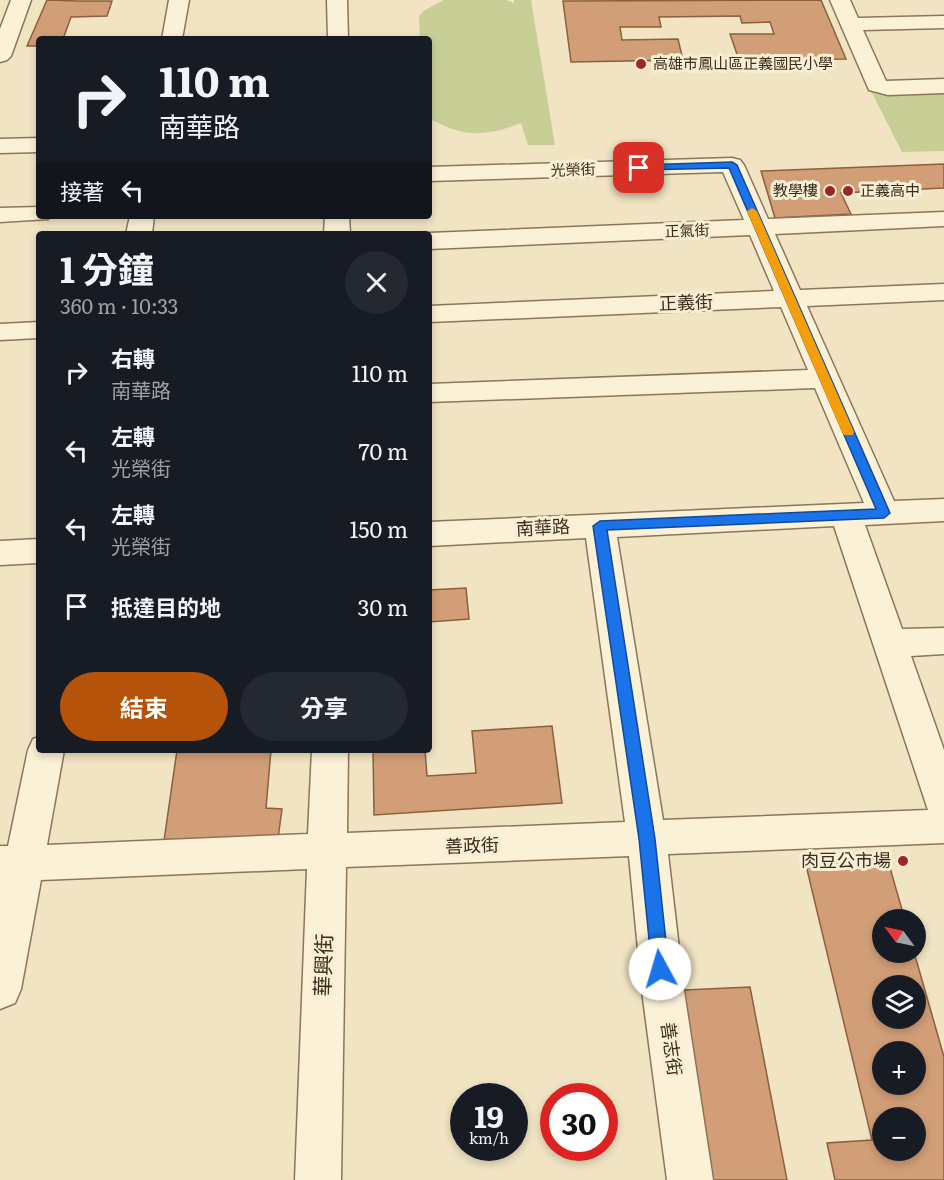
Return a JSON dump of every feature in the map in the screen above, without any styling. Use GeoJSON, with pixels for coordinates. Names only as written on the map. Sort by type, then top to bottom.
{"type":"FeatureCollection","features":[{"type":"Feature","properties":{"kind":"street"},"geometry":{"type":"LineString","coordinates":[[0,56],[21,0]]}},
{"type":"Feature","properties":{"kind":"street"},"geometry":{"type":"LineString","coordinates":[[173,36],[179,0]]}},
{"type":"Feature","properties":{"kind":"street"},"geometry":{"type":"LineString","coordinates":[[337,0],[338,36]]}},
{"type":"Feature","properties":{"kind":"street"},"geometry":{"type":"LineString","coordinates":[[840,0],[877,85],[888,88],[944,86]]}},
{"type":"Feature","properties":{"kind":"street"},"geometry":{"type":"LineString","coordinates":[[850,24],[944,22]]}},
{"type":"Feature","properties":{"kind":"street"},"geometry":{"type":"LineString","coordinates":[[0,146],[36,145]]}},
{"type":"Feature","properties":{"kind":"street","name":"光榮街"},"geometry":{"type":"LineString","coordinates":[[432,174],[732,165],[884,513]]}},
{"type":"Feature","properties":{"kind":"street"},"geometry":{"type":"LineString","coordinates":[[0,215],[36,214]]}},
{"type":"Feature","properties":{"kind":"street","name":"正氣街"},"geometry":{"type":"LineString","coordinates":[[432,241],[760,229],[944,219]]}},
{"type":"Feature","properties":{"kind":"street","name":"正義街"},"geometry":{"type":"LineString","coordinates":[[432,314],[944,292]]}},
{"type":"Feature","properties":{"kind":"street"},"geometry":{"type":"LineString","coordinates":[[0,332],[36,330]]}},
{"type":"Feature","properties":{"kind":"street"},"geometry":{"type":"LineString","coordinates":[[432,393],[825,379]]}},
{"type":"Feature","properties":{"kind":"street","name":"南華路"},"geometry":{"type":"LineString","coordinates":[[432,534],[944,510]]}},
{"type":"Feature","properties":{"kind":"street"},"geometry":{"type":"LineString","coordinates":[[846,515],[890,643],[930,722],[944,804]]}},
{"type":"Feature","properties":{"kind":"street","name":"善志街"},"geometry":{"type":"LineString","coordinates":[[600,526],[647,839],[663,991],[690,1180]]}},
{"type":"Feature","properties":{"kind":"street"},"geometry":{"type":"LineString","coordinates":[[0,553],[36,551]]}},
{"type":"Feature","properties":{"kind":"street"},"geometry":{"type":"LineString","coordinates":[[890,643],[944,640]]}},
{"type":"Feature","properties":{"kind":"street"},"geometry":{"type":"LineString","coordinates":[[0,989],[12,863],[44,753]]}},
{"type":"Feature","properties":{"kind":"street","name":"華興街"},"geometry":{"type":"LineString","coordinates":[[318,1180],[330,753]]}},
{"type":"Feature","properties":{"kind":"street","name":"善政街"},"geometry":{"type":"LineString","coordinates":[[12,863],[944,826]]}},
{"type":"Feature","properties":{"kind":"green space"},"geometry":{"type":"Polygon","coordinates":[[[444,0],[506,0],[514,3],[514,0],[531,0],[555,145],[528,145],[521,123],[497,131],[475,133],[453,129],[432,120],[432,36],[420,36],[419,16],[425,10],[444,0]]]}},
{"type":"Feature","properties":{"kind":"green space"},"geometry":{"type":"Polygon","coordinates":[[[944,89],[944,151],[902,152],[871,91],[944,89]]]}},
{"type":"Feature","properties":{"kind":"building"},"geometry":{"type":"Polygon","coordinates":[[[47,0],[112,1],[107,16],[71,17],[64,36],[36,36],[36,46],[27,46],[47,0]]]}},
{"type":"Feature","properties":{"kind":"building"},"geometry":{"type":"Polygon","coordinates":[[[821,0],[846,59],[739,60],[730,34],[774,34],[770,22],[742,23],[740,16],[659,17],[661,27],[620,27],[622,40],[678,39],[683,60],[571,62],[563,1],[821,0]]]}},
{"type":"Feature","properties":{"kind":"building","name":"教學樓"},"geometry":{"type":"Polygon","coordinates":[[[944,164],[944,188],[841,193],[851,214],[775,218],[761,171],[944,164]]]}},
{"type":"Feature","properties":{"kind":"building"},"geometry":{"type":"Polygon","coordinates":[[[466,588],[469,619],[432,622],[432,590],[466,588]]]}},
{"type":"Feature","properties":{"kind":"building"},"geometry":{"type":"Polygon","coordinates":[[[552,726],[562,803],[374,815],[373,753],[425,753],[427,776],[476,773],[472,731],[552,726]]]}},
{"type":"Feature","properties":{"kind":"building"},"geometry":{"type":"Polygon","coordinates":[[[177,753],[271,753],[266,808],[282,809],[277,846],[163,848],[177,753]]]}},
{"type":"Feature","properties":{"kind":"building"},"geometry":{"type":"Polygon","coordinates":[[[886,854],[902,909],[872,909],[872,963],[917,963],[921,975],[872,975],[872,1029],[926,1029],[926,994],[944,1057],[944,1180],[835,1180],[827,1143],[872,1140],[804,857],[886,854]]]}},
{"type":"Feature","properties":{"kind":"building"},"geometry":{"type":"Polygon","coordinates":[[[750,987],[787,1180],[690,1180],[663,991],[750,987]]]}},
{"type":"Feature","properties":{"kind":"slow traffic"},"geometry":{"type":"LineString","coordinates":[[752,211],[848,432]]}},
{"type":"Feature","properties":{"kind":"place","name":"高雄市鳳山區正義國民小學"},"geometry":{"type":"Point","coordinates":[641,64]}},
{"type":"Feature","properties":{"kind":"place","name":"教學樓"},"geometry":{"type":"Point","coordinates":[830,191]}},
{"type":"Feature","properties":{"kind":"place","name":"正義高中"},"geometry":{"type":"Point","coordinates":[848,191]}},
{"type":"Feature","properties":{"kind":"place","name":"肉豆公市場"},"geometry":{"type":"Point","coordinates":[903,861]}},
{"type":"Feature","properties":{"kind":"route"},"geometry":{"type":"LineString","coordinates":[[639,168],[732,165],[884,513],[600,526],[647,839],[660,969]]}}]}
